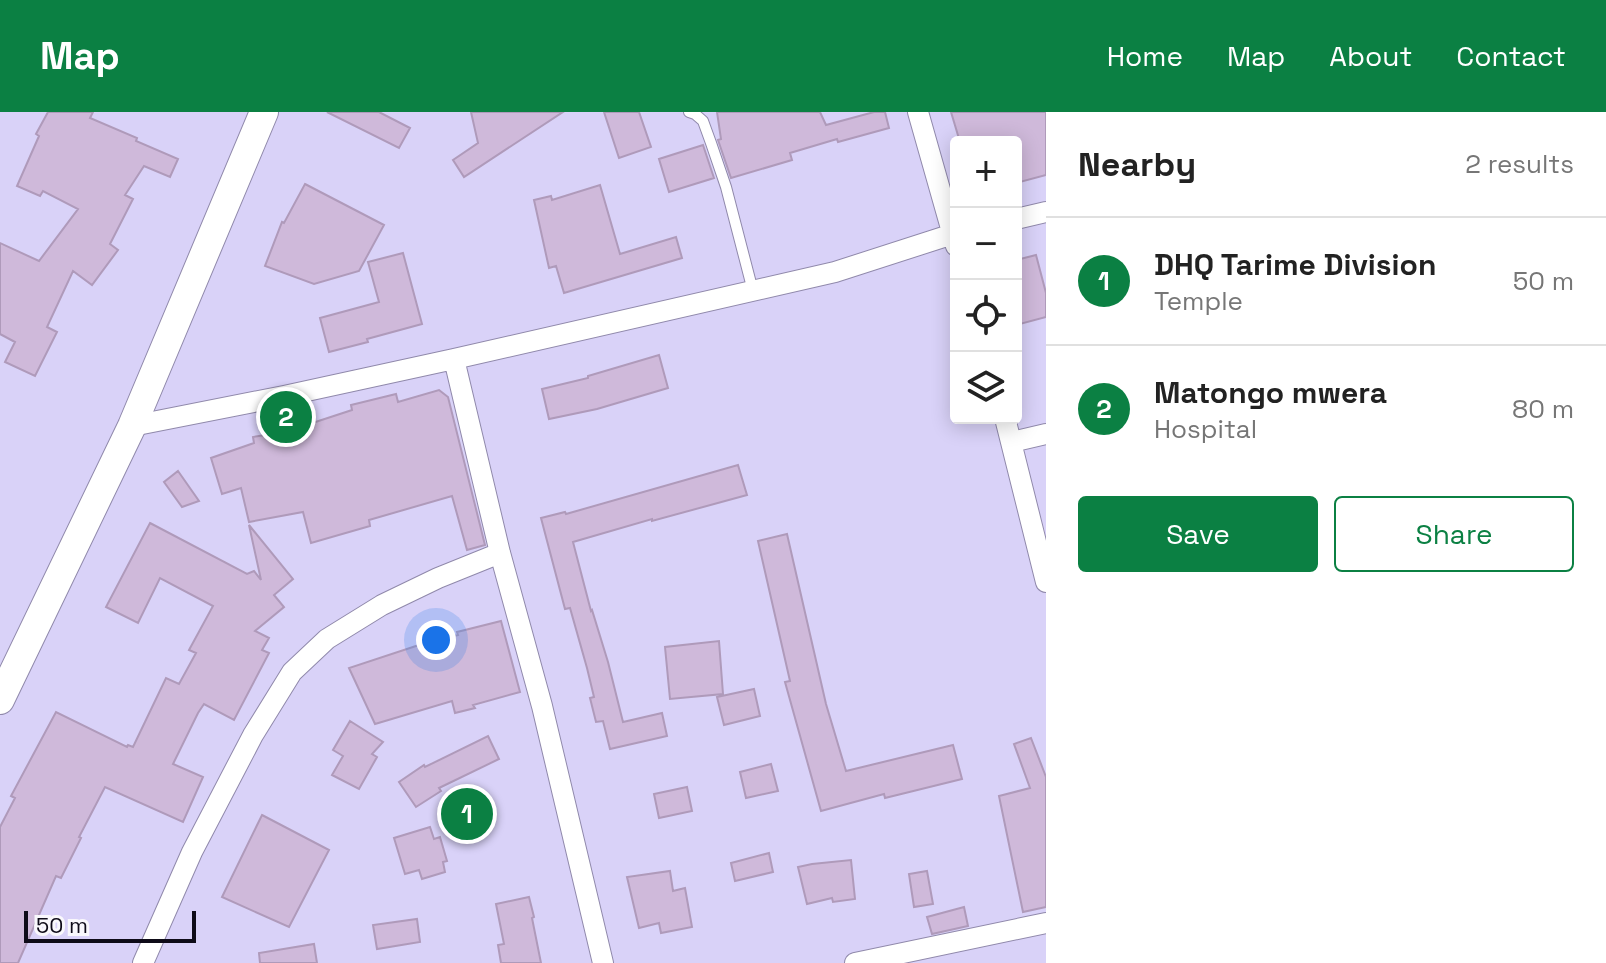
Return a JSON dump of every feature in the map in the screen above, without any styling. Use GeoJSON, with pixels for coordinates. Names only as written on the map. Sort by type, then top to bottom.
{"type":"FeatureCollection","features":[{"type":"Feature","properties":{"kind":"main road"},"geometry":{"type":"LineString","coordinates":[[0,700],[132,426],[264,112]]}},
{"type":"Feature","properties":{"kind":"street"},"geometry":{"type":"LineString","coordinates":[[918,112],[950,221]]}},
{"type":"Feature","properties":{"kind":"street"},"geometry":{"type":"LineString","coordinates":[[1022,218],[1046,212]]}},
{"type":"Feature","properties":{"kind":"street"},"geometry":{"type":"LineString","coordinates":[[132,426],[284,396],[753,291],[950,239]]}},
{"type":"Feature","properties":{"kind":"street"},"geometry":{"type":"LineString","coordinates":[[454,359],[603,963]]}},
{"type":"Feature","properties":{"kind":"street"},"geometry":{"type":"LineString","coordinates":[[1007,424],[1046,582]]}},
{"type":"Feature","properties":{"kind":"street"},"geometry":{"type":"LineString","coordinates":[[1012,442],[1046,434]]}},
{"type":"Feature","properties":{"kind":"street"},"geometry":{"type":"LineString","coordinates":[[143,963],[192,852],[253,735],[292,672],[327,639],[382,605],[500,553]]}},
{"type":"Feature","properties":{"kind":"street"},"geometry":{"type":"LineString","coordinates":[[855,963],[1046,923]]}},
{"type":"Feature","properties":{"kind":"lane"},"geometry":{"type":"LineString","coordinates":[[689,112],[703,121],[711,143],[726,187],[753,291]]}},
{"type":"Feature","properties":{"kind":"building"},"geometry":{"type":"Polygon","coordinates":[[[48,112],[93,112],[90,118],[178,159],[170,177],[144,166],[125,195],[133,199],[110,244],[118,250],[92,285],[73,271],[47,327],[57,332],[35,376],[5,362],[15,342],[0,334],[0,243],[39,261],[78,209],[43,191],[40,196],[17,186],[39,136],[36,134],[48,112]]]}},
{"type":"Feature","properties":{"kind":"building"},"geometry":{"type":"Polygon","coordinates":[[[327,112],[379,112],[410,128],[399,148],[327,112]]]}},
{"type":"Feature","properties":{"kind":"building"},"geometry":{"type":"Polygon","coordinates":[[[471,112],[563,112],[464,177],[453,160],[478,143],[471,112]]]}},
{"type":"Feature","properties":{"kind":"building"},"geometry":{"type":"Polygon","coordinates":[[[604,112],[639,112],[651,147],[619,158],[604,112]]]}},
{"type":"Feature","properties":{"kind":"building"},"geometry":{"type":"Polygon","coordinates":[[[717,112],[820,112],[826,125],[885,112],[889,128],[790,153],[792,160],[731,178],[718,140],[721,139],[717,112]]]}},
{"type":"Feature","properties":{"kind":"building"},"geometry":{"type":"Polygon","coordinates":[[[951,112],[1046,112],[1046,175],[1022,181],[1022,136],[958,136],[951,112]]]}},
{"type":"Feature","properties":{"kind":"building"},"geometry":{"type":"Polygon","coordinates":[[[703,145],[714,178],[669,192],[659,159],[703,145]]]}},
{"type":"Feature","properties":{"kind":"building"},"geometry":{"type":"Polygon","coordinates":[[[305,184],[384,225],[359,271],[314,284],[265,266],[282,222],[305,184]]]}},
{"type":"Feature","properties":{"kind":"building"},"geometry":{"type":"Polygon","coordinates":[[[600,185],[620,254],[676,237],[682,258],[564,293],[556,266],[549,268],[534,200],[551,196],[552,200],[600,185]]]}},
{"type":"Feature","properties":{"kind":"building"},"geometry":{"type":"Polygon","coordinates":[[[403,253],[422,324],[329,352],[320,318],[379,302],[368,262],[403,253]]]}},
{"type":"Feature","properties":{"kind":"building"},"geometry":{"type":"Polygon","coordinates":[[[1036,255],[1046,293],[1046,317],[1022,323],[1022,280],[1022,258],[1036,255]]]}},
{"type":"Feature","properties":{"kind":"building"},"geometry":{"type":"Polygon","coordinates":[[[659,355],[668,388],[597,409],[549,419],[542,389],[659,355]]]}},
{"type":"Feature","properties":{"kind":"building"},"geometry":{"type":"Polygon","coordinates":[[[439,390],[448,397],[485,545],[467,550],[452,496],[369,520],[370,526],[311,543],[303,512],[249,522],[241,488],[222,494],[211,458],[254,443],[253,437],[285,432],[352,410],[351,405],[396,394],[398,402],[439,390]]]}},
{"type":"Feature","properties":{"kind":"building"},"geometry":{"type":"Polygon","coordinates":[[[738,465],[747,495],[573,542],[623,722],[662,713],[667,736],[610,749],[603,721],[596,722],[587,668],[570,608],[565,609],[541,518],[566,514],[738,465]]]}},
{"type":"Feature","properties":{"kind":"building"},"geometry":{"type":"Polygon","coordinates":[[[178,471],[199,501],[182,507],[164,482],[178,471]]]}},
{"type":"Feature","properties":{"kind":"building"},"geometry":{"type":"Polygon","coordinates":[[[150,523],[247,574],[254,571],[261,580],[249,525],[293,579],[274,595],[284,607],[255,631],[269,638],[262,650],[269,653],[234,720],[204,704],[198,713],[173,764],[203,777],[183,822],[105,787],[61,878],[56,876],[18,963],[0,963],[0,827],[15,798],[11,796],[56,712],[127,747],[133,747],[166,678],[179,684],[196,653],[189,650],[213,606],[160,578],[138,623],[106,607],[150,523]]]}},
{"type":"Feature","properties":{"kind":"building"},"geometry":{"type":"Polygon","coordinates":[[[787,534],[826,704],[846,771],[953,745],[962,779],[885,798],[884,794],[821,811],[785,682],[790,681],[758,541],[787,534]]]}},
{"type":"Feature","properties":{"kind":"building"},"geometry":{"type":"Polygon","coordinates":[[[501,621],[520,692],[455,713],[452,701],[375,724],[349,668],[458,635],[457,632],[501,621]]]}},
{"type":"Feature","properties":{"kind":"building"},"geometry":{"type":"Polygon","coordinates":[[[719,641],[723,694],[670,699],[665,647],[719,641]]]}},
{"type":"Feature","properties":{"kind":"building"},"geometry":{"type":"Polygon","coordinates":[[[754,689],[760,716],[724,725],[717,697],[754,689]]]}},
{"type":"Feature","properties":{"kind":"building"},"geometry":{"type":"Polygon","coordinates":[[[350,721],[383,742],[372,754],[377,757],[359,789],[332,775],[343,756],[333,750],[350,721]]]}},
{"type":"Feature","properties":{"kind":"building"},"geometry":{"type":"Polygon","coordinates":[[[488,736],[499,759],[439,788],[441,791],[416,807],[399,782],[424,765],[488,736]]]}},
{"type":"Feature","properties":{"kind":"building"},"geometry":{"type":"Polygon","coordinates":[[[1031,738],[1046,777],[1046,907],[1023,912],[999,796],[1030,788],[1014,744],[1031,738]]]}},
{"type":"Feature","properties":{"kind":"building"},"geometry":{"type":"Polygon","coordinates":[[[771,764],[778,791],[746,798],[740,772],[771,764]]]}},
{"type":"Feature","properties":{"kind":"building"},"geometry":{"type":"Polygon","coordinates":[[[687,787],[692,811],[659,818],[654,794],[687,787]]]}},
{"type":"Feature","properties":{"kind":"building"},"geometry":{"type":"Polygon","coordinates":[[[262,815],[329,850],[289,927],[222,897],[262,815]]]}},
{"type":"Feature","properties":{"kind":"building"},"geometry":{"type":"Polygon","coordinates":[[[430,827],[434,839],[440,837],[447,861],[443,862],[445,872],[422,879],[419,870],[405,874],[394,838],[430,827]]]}},
{"type":"Feature","properties":{"kind":"building"},"geometry":{"type":"Polygon","coordinates":[[[769,853],[773,872],[735,881],[731,863],[769,853]]]}},
{"type":"Feature","properties":{"kind":"building"},"geometry":{"type":"Polygon","coordinates":[[[851,860],[855,899],[833,902],[832,898],[807,904],[798,867],[851,860]]]}},
{"type":"Feature","properties":{"kind":"building"},"geometry":{"type":"Polygon","coordinates":[[[670,871],[673,891],[685,888],[692,927],[661,933],[659,923],[639,928],[627,877],[670,871]]]}},
{"type":"Feature","properties":{"kind":"building"},"geometry":{"type":"Polygon","coordinates":[[[927,871],[933,904],[914,907],[909,874],[927,871]]]}},
{"type":"Feature","properties":{"kind":"building"},"geometry":{"type":"Polygon","coordinates":[[[529,897],[541,963],[501,963],[498,945],[504,944],[496,904],[529,897]]]}},
{"type":"Feature","properties":{"kind":"building"},"geometry":{"type":"Polygon","coordinates":[[[964,907],[968,926],[932,934],[927,917],[964,907]]]}},
{"type":"Feature","properties":{"kind":"building"},"geometry":{"type":"Polygon","coordinates":[[[417,919],[420,942],[377,949],[373,925],[417,919]]]}},
{"type":"Feature","properties":{"kind":"building"},"geometry":{"type":"Polygon","coordinates":[[[314,944],[317,963],[260,963],[259,953],[314,944]]]}},
{"type":"Feature","properties":{"kind":"place","name":"Matongo mwera"},"geometry":{"type":"Point","coordinates":[286,417]}},
{"type":"Feature","properties":{"kind":"place","name":"DHQ Tarime Division"},"geometry":{"type":"Point","coordinates":[467,814]}}]}
